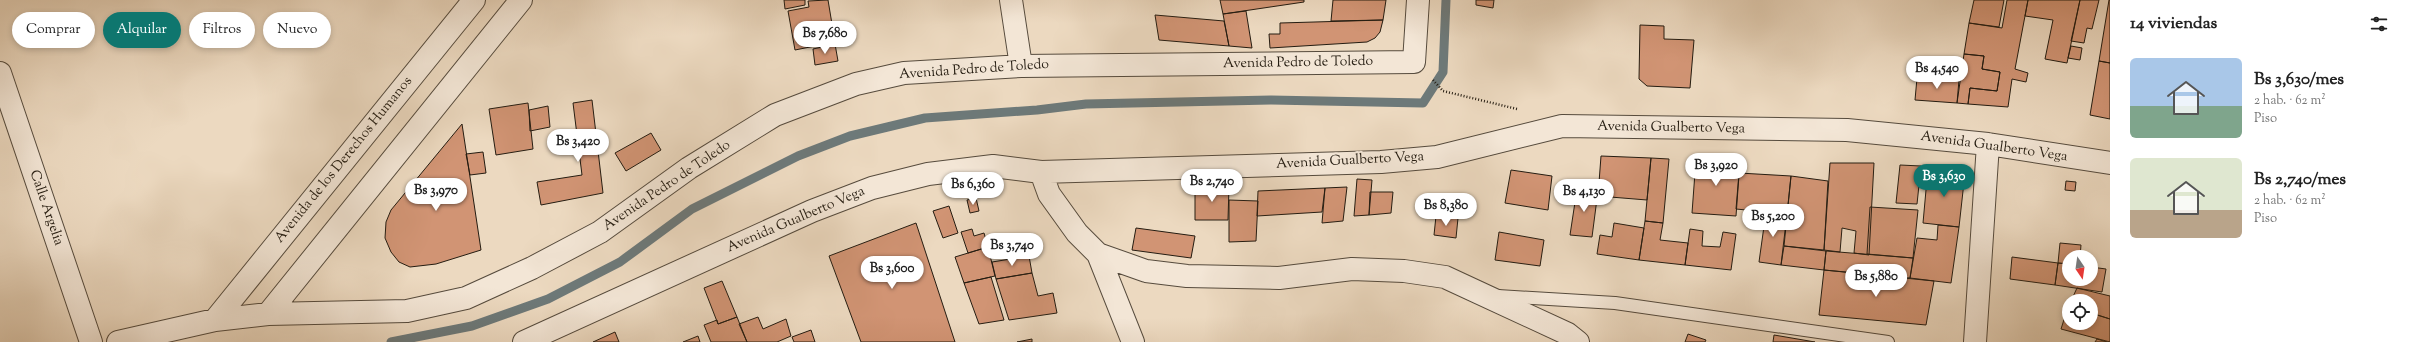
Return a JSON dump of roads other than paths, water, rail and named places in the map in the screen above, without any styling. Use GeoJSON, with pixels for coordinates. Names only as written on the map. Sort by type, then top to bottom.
{"type":"FeatureCollection","features":[{"type":"Feature","properties":{"kind":"street","name":"Avenida de los Derechos Humanos"},"geometry":{"type":"LineString","coordinates":[[215,320],[474,0]]}},
{"type":"Feature","properties":{"kind":"street"},"geometry":{"type":"LineString","coordinates":[[268,314],[521,0]]}},
{"type":"Feature","properties":{"kind":"street"},"geometry":{"type":"LineString","coordinates":[[1011,0],[1021,66]]}},
{"type":"Feature","properties":{"kind":"street","name":"Avenida Pedro de Toledo"},"geometry":{"type":"LineString","coordinates":[[118,342],[215,320],[268,314],[407,311],[466,298],[532,268],[600,232],[690,168],[775,115],[856,84],[904,73],[1021,66],[1414,62],[1418,0]]}},
{"type":"Feature","properties":{"kind":"street","name":"Calle Argelia"},"geometry":{"type":"LineString","coordinates":[[0,73],[91,342]]}},
{"type":"Feature","properties":{"kind":"street","name":"Avenida Gualberto Vega"},"geometry":{"type":"LineString","coordinates":[[524,342],[812,211],[872,188],[928,174],[993,166],[1041,172],[1381,162],[1437,157],[1562,126],[1847,130],[1988,144],[2110,163]]}},
{"type":"Feature","properties":{"kind":"street"},"geometry":{"type":"LineString","coordinates":[[1975,342],[1988,144]]}},
{"type":"Feature","properties":{"kind":"street"},"geometry":{"type":"LineString","coordinates":[[1041,172],[1049,194],[1077,234],[1098,254],[1146,271],[1186,276],[1280,278],[1352,269],[1404,271],[1445,277],[1568,334],[1578,342]]}},
{"type":"Feature","properties":{"kind":"street"},"geometry":{"type":"LineString","coordinates":[[1098,254],[1133,342]]}},
{"type":"Feature","properties":{"kind":"lane"},"geometry":{"type":"LineString","coordinates":[[1488,296],[1615,303],[1888,342]]}},
{"type":"Feature","properties":{"kind":"waterway"},"geometry":{"type":"LineString","coordinates":[[391,342],[472,326],[548,299],[620,262],[692,209],[798,156],[850,136],[925,118],[1037,110],[1086,104],[1271,100],[1423,103],[1443,72],[1446,0]]}}]}
